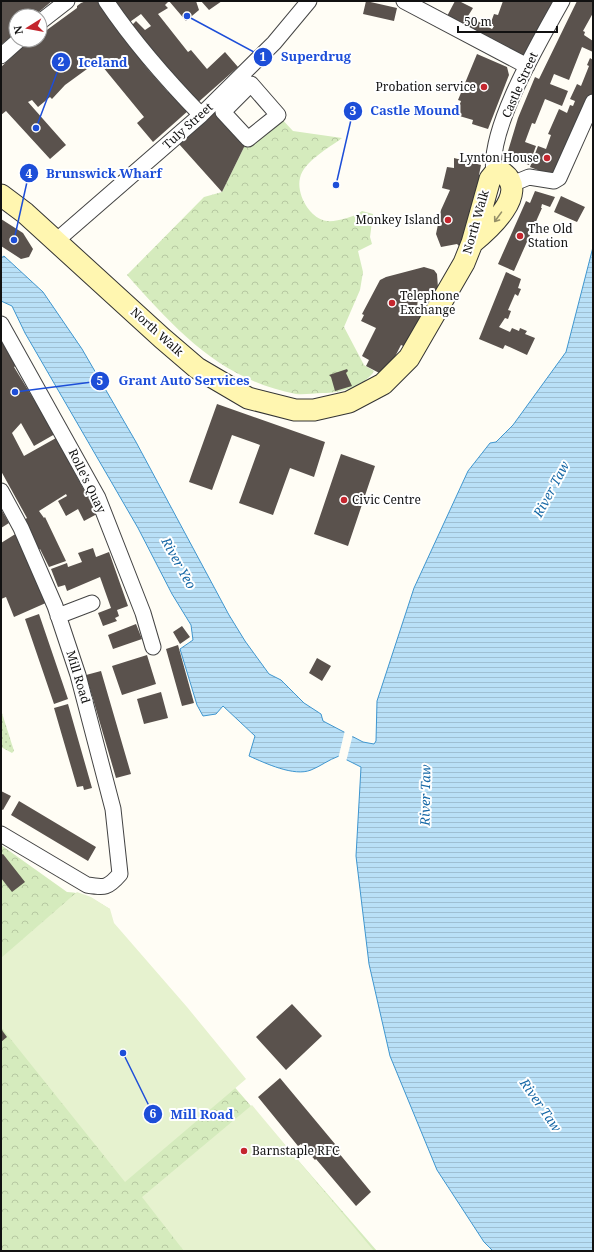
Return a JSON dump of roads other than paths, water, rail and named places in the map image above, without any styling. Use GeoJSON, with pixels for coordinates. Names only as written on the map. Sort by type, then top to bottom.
{"type":"FeatureCollection","features":[{"type":"Feature","properties":{"kind":"street"},"geometry":{"type":"LineString","coordinates":[[48,16],[67,1]]}},
{"type":"Feature","properties":{"kind":"street"},"geometry":{"type":"LineString","coordinates":[[106,1],[128,35],[164,77],[201,116]]}},
{"type":"Feature","properties":{"kind":"street","name":"Tuly Street"},"geometry":{"type":"LineString","coordinates":[[56,242],[201,116],[274,43],[309,1]]}},
{"type":"Feature","properties":{"kind":"street"},"geometry":{"type":"LineString","coordinates":[[404,1],[431,7],[470,38],[527,66]]}},
{"type":"Feature","properties":{"kind":"street","name":"Castle Street"},"geometry":{"type":"LineString","coordinates":[[494,174],[493,157],[496,142],[527,66],[562,1]]}},
{"type":"Feature","properties":{"kind":"street"},"geometry":{"type":"LineString","coordinates":[[1,56],[10,48]]}},
{"type":"Feature","properties":{"kind":"street"},"geometry":{"type":"LineString","coordinates":[[512,184],[529,177],[554,181],[559,178],[593,102]]}},
{"type":"Feature","properties":{"kind":"street"},"geometry":{"type":"LineString","coordinates":[[472,243],[490,228],[499,217],[513,191],[512,184],[503,173],[494,174]]}},
{"type":"Feature","properties":{"kind":"street","name":"North Walk"},"geometry":{"type":"LineString","coordinates":[[1,195],[20,209],[197,368],[248,398],[295,410],[319,409],[349,402],[383,384],[401,368],[417,345],[464,263],[472,243],[488,184],[494,174]]}},
{"type":"Feature","properties":{"kind":"street","name":"Rolle's Quay"},"geometry":{"type":"LineString","coordinates":[[1,324],[98,498],[143,613],[153,647]]}},
{"type":"Feature","properties":{"kind":"street","name":"Mill Road"},"geometry":{"type":"LineString","coordinates":[[1,491],[26,538],[58,616],[78,675],[113,809],[120,874],[111,884],[103,888],[88,885],[1,834]]}},
{"type":"Feature","properties":{"kind":"street"},"geometry":{"type":"LineString","coordinates":[[58,616],[92,603]]}},
{"type":"Feature","properties":{"kind":"water"},"geometry":{"type":"Polygon","coordinates":[[[593,247],[593,1251],[493,1251],[484,1242],[437,1170],[390,1056],[369,964],[356,856],[361,767],[339,756],[304,772],[296,772],[280,768],[249,756],[255,736],[223,706],[216,714],[203,716],[197,705],[180,649],[193,640],[191,625],[172,594],[138,528],[25,333],[12,306],[1,301],[1,258],[4,256],[43,292],[82,349],[136,442],[229,615],[245,641],[269,674],[281,680],[304,703],[321,714],[323,721],[363,742],[374,744],[376,741],[377,701],[414,588],[468,471],[490,443],[496,442],[513,425],[566,352],[593,247]]]}},
{"type":"Feature","properties":{"kind":"place","name":"Superdrug"},"geometry":{"type":"Point","coordinates":[187,16]}},
{"type":"Feature","properties":{"kind":"place","name":"Probation service"},"geometry":{"type":"Point","coordinates":[484,87]}},
{"type":"Feature","properties":{"kind":"place","name":"Iceland"},"geometry":{"type":"Point","coordinates":[36,128]}},
{"type":"Feature","properties":{"kind":"place","name":"Lynton House"},"geometry":{"type":"Point","coordinates":[547,158]}},
{"type":"Feature","properties":{"kind":"place","name":"Castle Mound"},"geometry":{"type":"Point","coordinates":[336,185]}},
{"type":"Feature","properties":{"kind":"place","name":"Monkey Island"},"geometry":{"type":"Point","coordinates":[448,220]}},
{"type":"Feature","properties":{"kind":"place","name":"The Old Station"},"geometry":{"type":"Point","coordinates":[520,236]}},
{"type":"Feature","properties":{"kind":"place","name":"Brunswick Wharf"},"geometry":{"type":"Point","coordinates":[14,240]}},
{"type":"Feature","properties":{"kind":"place","name":"Telephone Exchange"},"geometry":{"type":"Point","coordinates":[392,303]}},
{"type":"Feature","properties":{"kind":"place","name":"Grant Auto Services"},"geometry":{"type":"Point","coordinates":[15,392]}},
{"type":"Feature","properties":{"kind":"place","name":"Civic Centre"},"geometry":{"type":"Point","coordinates":[344,500]}},
{"type":"Feature","properties":{"kind":"place","name":"Mill Road"},"geometry":{"type":"Point","coordinates":[123,1053]}},
{"type":"Feature","properties":{"kind":"place","name":"Barnstaple RFC"},"geometry":{"type":"Point","coordinates":[244,1151]}},
{"type":"Feature","properties":{"kind":"water label","name":"River Taw"},"geometry":{"type":"Point","coordinates":[551,489]}},
{"type":"Feature","properties":{"kind":"water label","name":"River Yeo"},"geometry":{"type":"Point","coordinates":[179,563]}},
{"type":"Feature","properties":{"kind":"water label","name":"River Taw"},"geometry":{"type":"Point","coordinates":[425,795]}},
{"type":"Feature","properties":{"kind":"water label","name":"River Taw"},"geometry":{"type":"Point","coordinates":[541,1105]}}]}
